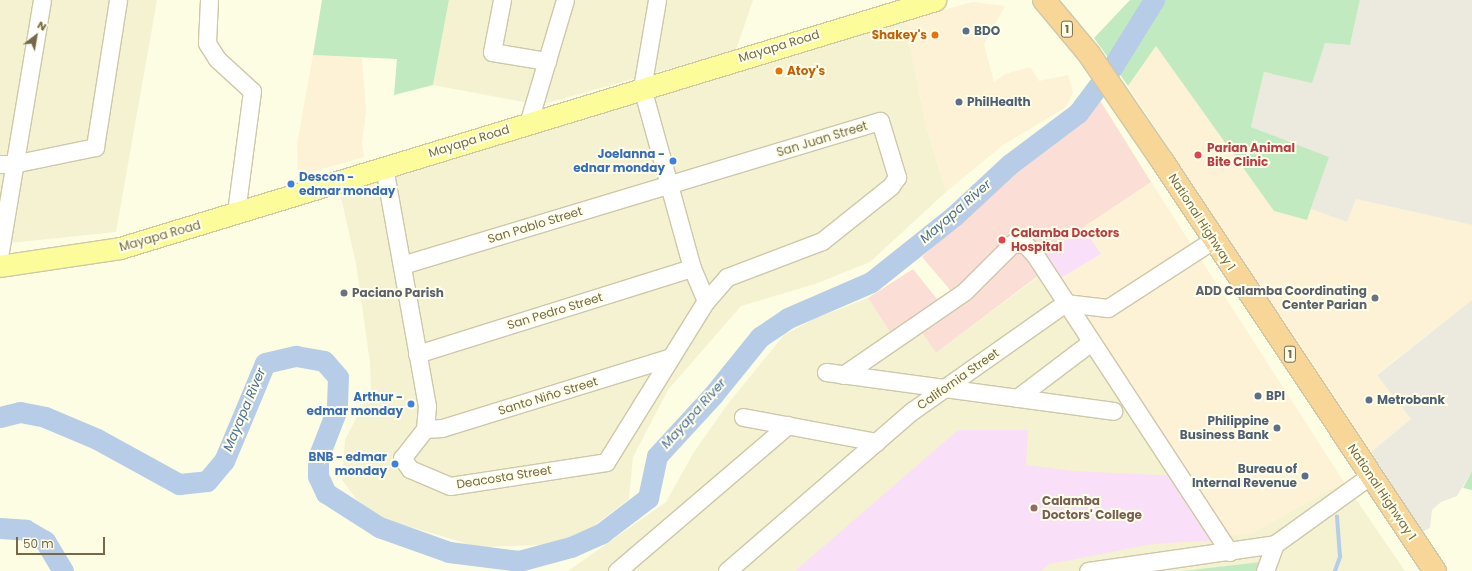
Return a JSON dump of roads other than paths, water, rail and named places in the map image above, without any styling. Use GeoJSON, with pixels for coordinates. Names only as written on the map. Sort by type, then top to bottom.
{"type":"FeatureCollection","features":[{"type":"Feature","properties":{"kind":"highway","name":"National Highway 1"},"geometry":{"type":"LineString","coordinates":[[1047,1],[1089,54],[1120,99],[1435,571]]}},
{"type":"Feature","properties":{"kind":"main road","name":"Mayapa Road"},"geometry":{"type":"LineString","coordinates":[[0,266],[120,248],[935,0]]}},
{"type":"Feature","properties":{"kind":"street"},"geometry":{"type":"LineString","coordinates":[[0,251],[7,164],[42,0]]}},
{"type":"Feature","properties":{"kind":"street"},"geometry":{"type":"LineString","coordinates":[[7,164],[95,147],[118,0]]}},
{"type":"Feature","properties":{"kind":"street"},"geometry":{"type":"LineString","coordinates":[[209,0],[207,43],[217,59],[252,91],[236,213]]}},
{"type":"Feature","properties":{"kind":"street"},"geometry":{"type":"LineString","coordinates":[[502,0],[492,52],[547,61]]}},
{"type":"Feature","properties":{"kind":"street"},"geometry":{"type":"LineString","coordinates":[[528,124],[565,0]]}},
{"type":"Feature","properties":{"kind":"street"},"geometry":{"type":"LineString","coordinates":[[657,0],[642,88],[692,268],[706,301]]}},
{"type":"Feature","properties":{"kind":"street","name":"San Juan Street"},"geometry":{"type":"LineString","coordinates":[[669,185],[880,122],[898,177],[891,186],[822,241],[727,276],[706,301]]}},
{"type":"Feature","properties":{"kind":"street"},"geometry":{"type":"LineString","coordinates":[[384,167],[427,406],[425,429]]}},
{"type":"Feature","properties":{"kind":"street","name":"San Pablo Street"},"geometry":{"type":"LineString","coordinates":[[402,265],[669,185]]}},
{"type":"Feature","properties":{"kind":"street"},"geometry":{"type":"LineString","coordinates":[[1065,303],[1108,308],[1213,240]]}},
{"type":"Feature","properties":{"kind":"street"},"geometry":{"type":"LineString","coordinates":[[843,375],[964,291],[1013,243],[1025,244],[1035,255],[1229,552]]}},
{"type":"Feature","properties":{"kind":"street","name":"San Pedro Street"},"geometry":{"type":"LineString","coordinates":[[417,354],[692,268]]}},
{"type":"Feature","properties":{"kind":"street","name":"Deacosta Street"},"geometry":{"type":"LineString","coordinates":[[425,429],[402,458],[410,469],[450,486],[606,462],[668,358],[706,301]]}},
{"type":"Feature","properties":{"kind":"street","name":"California Street"},"geometry":{"type":"LineString","coordinates":[[727,571],[912,411],[1065,303]]}},
{"type":"Feature","properties":{"kind":"street"},"geometry":{"type":"LineString","coordinates":[[1017,398],[1091,342]]}},
{"type":"Feature","properties":{"kind":"street","name":"Santo Niño Street"},"geometry":{"type":"LineString","coordinates":[[425,429],[442,428],[668,358]]}},
{"type":"Feature","properties":{"kind":"street"},"geometry":{"type":"LineString","coordinates":[[826,372],[1113,411]]}},
{"type":"Feature","properties":{"kind":"street"},"geometry":{"type":"LineString","coordinates":[[743,417],[877,442]]}},
{"type":"Feature","properties":{"kind":"street"},"geometry":{"type":"LineString","coordinates":[[617,571],[788,425]]}},
{"type":"Feature","properties":{"kind":"street"},"geometry":{"type":"LineString","coordinates":[[1088,571],[1229,552],[1275,544],[1371,475]]}},
{"type":"Feature","properties":{"kind":"street"},"geometry":{"type":"LineString","coordinates":[[1265,571],[1275,544]]}},
{"type":"Feature","properties":{"kind":"waterway","name":"Mayapa River"},"geometry":{"type":"LineString","coordinates":[[0,417],[20,412],[45,417],[97,439],[179,484],[207,481],[224,461],[265,363],[296,356],[324,361],[338,377],[337,409],[318,458],[318,476],[326,493],[379,527],[449,552],[519,561],[571,547],[602,533],[648,498],[657,456],[713,395],[760,337],[788,318],[871,282],[954,216],[1010,164],[1078,113],[1113,66],[1154,0]]}},
{"type":"Feature","properties":{"kind":"waterway"},"geometry":{"type":"LineString","coordinates":[[1335,571],[1340,557],[1337,517]]}},
{"type":"Feature","properties":{"kind":"waterway","name":"Mayapa River"},"geometry":{"type":"LineString","coordinates":[[0,528],[26,530],[45,541],[63,571]]}},
{"type":"Feature","properties":{"kind":"place","name":"BDO"},"geometry":{"type":"Point","coordinates":[966,31]}},
{"type":"Feature","properties":{"kind":"place","name":"Shakey's"},"geometry":{"type":"Point","coordinates":[935,35]}},
{"type":"Feature","properties":{"kind":"place","name":"Atoy's"},"geometry":{"type":"Point","coordinates":[779,71]}},
{"type":"Feature","properties":{"kind":"place","name":"PhilHealth"},"geometry":{"type":"Point","coordinates":[959,102]}},
{"type":"Feature","properties":{"kind":"place","name":"Parian Animal Bite Clinic"},"geometry":{"type":"Point","coordinates":[1198,155]}},
{"type":"Feature","properties":{"kind":"place","name":"Joelanna - ednar monday"},"geometry":{"type":"Point","coordinates":[673,161]}},
{"type":"Feature","properties":{"kind":"place","name":"Descon - edmar monday"},"geometry":{"type":"Point","coordinates":[291,184]}},
{"type":"Feature","properties":{"kind":"place","name":"Calamba Doctors Hospital"},"geometry":{"type":"Point","coordinates":[1002,240]}},
{"type":"Feature","properties":{"kind":"place","name":"Paciano Parish"},"geometry":{"type":"Point","coordinates":[344,293]}},
{"type":"Feature","properties":{"kind":"place","name":"ADD Calamba Coordinating Center Parian"},"geometry":{"type":"Point","coordinates":[1375,298]}},
{"type":"Feature","properties":{"kind":"place","name":"BPI"},"geometry":{"type":"Point","coordinates":[1258,396]}},
{"type":"Feature","properties":{"kind":"place","name":"Metrobank"},"geometry":{"type":"Point","coordinates":[1369,400]}},
{"type":"Feature","properties":{"kind":"place","name":"Arthur - edmar monday"},"geometry":{"type":"Point","coordinates":[411,404]}},
{"type":"Feature","properties":{"kind":"place","name":"Philippine Business Bank"},"geometry":{"type":"Point","coordinates":[1277,428]}},
{"type":"Feature","properties":{"kind":"place","name":"BNB - edmar monday"},"geometry":{"type":"Point","coordinates":[395,464]}},
{"type":"Feature","properties":{"kind":"place","name":"Bureau of Internal Revenue"},"geometry":{"type":"Point","coordinates":[1305,476]}},
{"type":"Feature","properties":{"kind":"place","name":"Calamba Doctors' College"},"geometry":{"type":"Point","coordinates":[1034,508]}}]}
